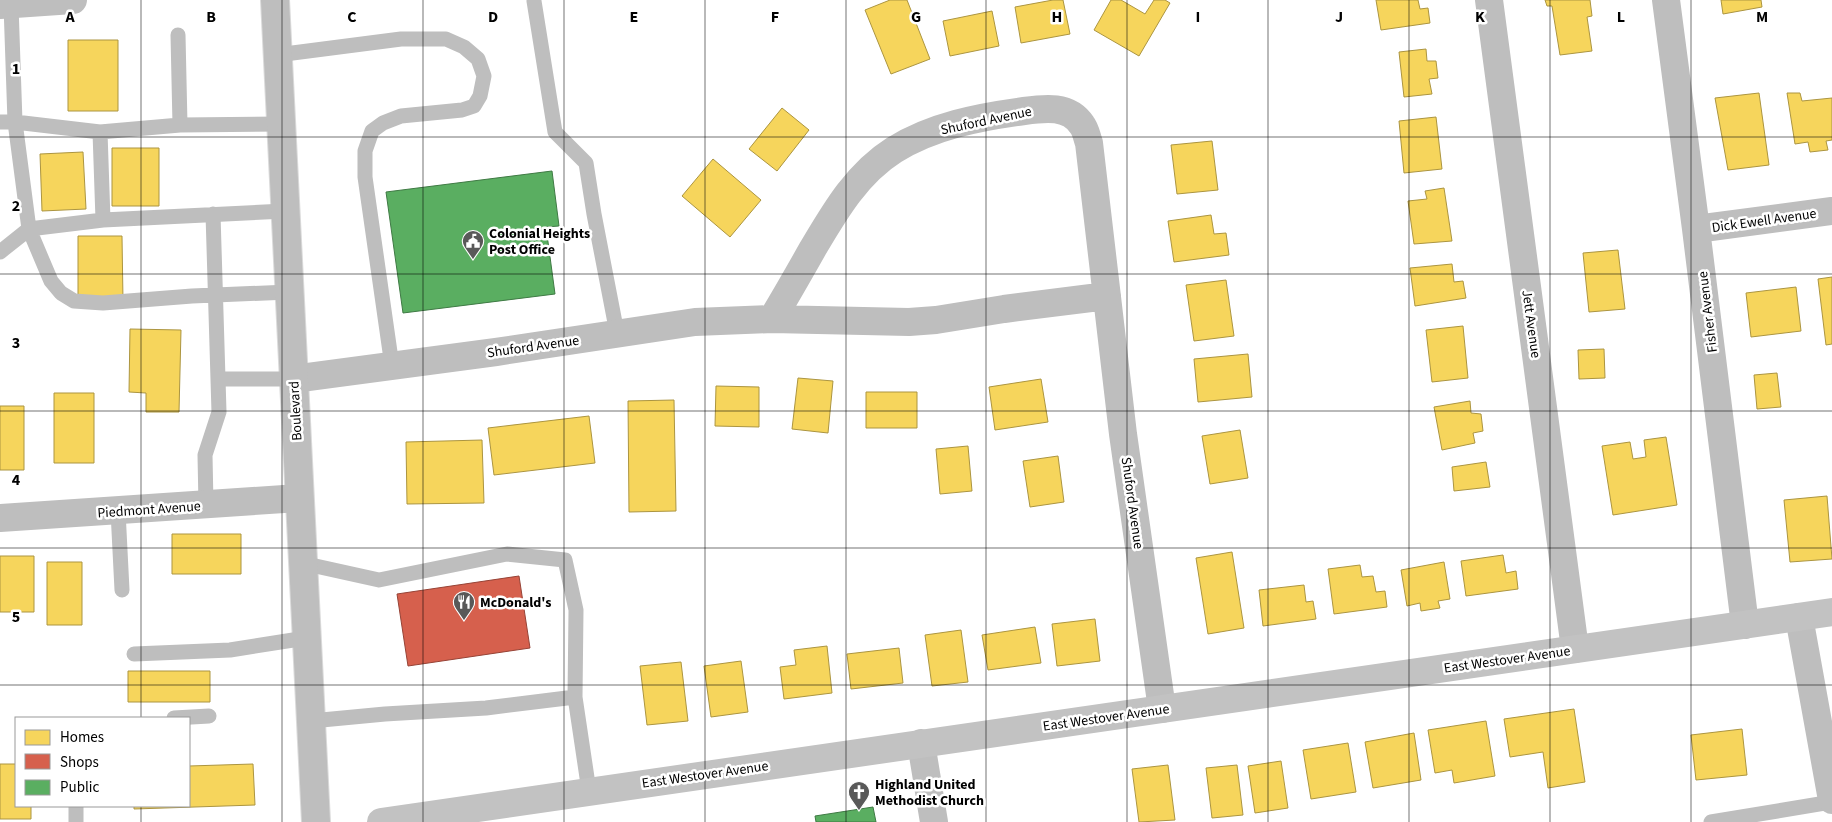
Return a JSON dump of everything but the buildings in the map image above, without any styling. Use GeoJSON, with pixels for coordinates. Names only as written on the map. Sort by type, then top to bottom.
{"type":"FeatureCollection","features":[{"type":"Feature","properties":{"kind":"main road","name":"East Westover Avenue"},"geometry":{"type":"LineString","coordinates":[[381,822],[1832,612]]}},
{"type":"Feature","properties":{"kind":"street"},"geometry":{"type":"LineString","coordinates":[[5,5],[73,0]]}},
{"type":"Feature","properties":{"kind":"street","name":"Boulevard"},"geometry":{"type":"LineString","coordinates":[[275,0],[316,822]]}},
{"type":"Feature","properties":{"kind":"street","name":"Jett Avenue"},"geometry":{"type":"LineString","coordinates":[[1489,0],[1575,649]]}},
{"type":"Feature","properties":{"kind":"street","name":"Fisher Avenue"},"geometry":{"type":"LineString","coordinates":[[1666,0],[1745,624]]}},
{"type":"Feature","properties":{"kind":"street","name":"Shuford Avenue"},"geometry":{"type":"LineString","coordinates":[[772,319],[839,204],[867,173],[893,151],[921,136],[959,123],[1005,113],[1049,107],[1070,113],[1083,126],[1089,143],[1106,296],[1162,709]]}},
{"type":"Feature","properties":{"kind":"street","name":"Dick Ewell Avenue"},"geometry":{"type":"LineString","coordinates":[[1696,229],[1832,211]]}},
{"type":"Feature","properties":{"kind":"street","name":"Shuford Avenue"},"geometry":{"type":"LineString","coordinates":[[293,379],[695,322],[772,319],[908,322],[936,320],[1106,296]]}},
{"type":"Feature","properties":{"kind":"street","name":"Piedmont Avenue"},"geometry":{"type":"LineString","coordinates":[[0,518],[299,498]]}},
{"type":"Feature","properties":{"kind":"street"},"geometry":{"type":"LineString","coordinates":[[1799,617],[1832,801]]}},
{"type":"Feature","properties":{"kind":"street"},"geometry":{"type":"LineString","coordinates":[[922,743],[934,822]]}},
{"type":"Feature","properties":{"kind":"lane"},"geometry":{"type":"LineString","coordinates":[[534,1],[555,132],[586,162],[617,334]]}},
{"type":"Feature","properties":{"kind":"lane"},"geometry":{"type":"LineString","coordinates":[[5,5],[8,122],[29,229],[51,281],[61,293],[74,301],[102,303],[289,292]]}},
{"type":"Feature","properties":{"kind":"lane"},"geometry":{"type":"LineString","coordinates":[[178,35],[180,125]]}},
{"type":"Feature","properties":{"kind":"lane"},"geometry":{"type":"LineString","coordinates":[[277,55],[401,39],[446,39],[464,46],[478,59],[481,67],[484,76],[480,96],[474,106],[462,110],[401,116],[383,123],[372,131],[366,151],[365,177],[392,366]]}},
{"type":"Feature","properties":{"kind":"lane"},"geometry":{"type":"LineString","coordinates":[[8,122],[100,132],[180,125],[281,124]]}},
{"type":"Feature","properties":{"kind":"lane"},"geometry":{"type":"LineString","coordinates":[[100,132],[102,220]]}},
{"type":"Feature","properties":{"kind":"lane"},"geometry":{"type":"LineString","coordinates":[[0,252],[29,229],[102,220],[285,212]]}},
{"type":"Feature","properties":{"kind":"lane"},"geometry":{"type":"LineString","coordinates":[[206,505],[205,454],[219,412],[213,214]]}},
{"type":"Feature","properties":{"kind":"lane"},"geometry":{"type":"LineString","coordinates":[[218,379],[293,379]]}},
{"type":"Feature","properties":{"kind":"lane"},"geometry":{"type":"LineString","coordinates":[[118,511],[122,590]]}},
{"type":"Feature","properties":{"kind":"lane"},"geometry":{"type":"LineString","coordinates":[[302,563],[379,580],[507,554],[565,560],[576,610],[575,697],[589,791]]}},
{"type":"Feature","properties":{"kind":"lane"},"geometry":{"type":"LineString","coordinates":[[134,654],[230,650],[306,638]]}},
{"type":"Feature","properties":{"kind":"lane"},"geometry":{"type":"LineString","coordinates":[[311,721],[486,708],[575,697]]}},
{"type":"Feature","properties":{"kind":"lane"},"geometry":{"type":"LineString","coordinates":[[190,717],[209,716]]}},
{"type":"Feature","properties":{"kind":"lane"},"geometry":{"type":"LineString","coordinates":[[1711,822],[1832,801]]}},
{"type":"Feature","properties":{"kind":"lane"},"geometry":{"type":"LineString","coordinates":[[76,807],[76,822]]}},
{"type":"Feature","properties":{"kind":"place","name":"Colonial Heights Post Office"},"geometry":{"type":"Point","coordinates":[473,260]}},
{"type":"Feature","properties":{"kind":"place","name":"McDonald's"},"geometry":{"type":"Point","coordinates":[464,621]}},
{"type":"Feature","properties":{"kind":"place","name":"Highland United Methodist Church"},"geometry":{"type":"Point","coordinates":[859,811]}}]}
